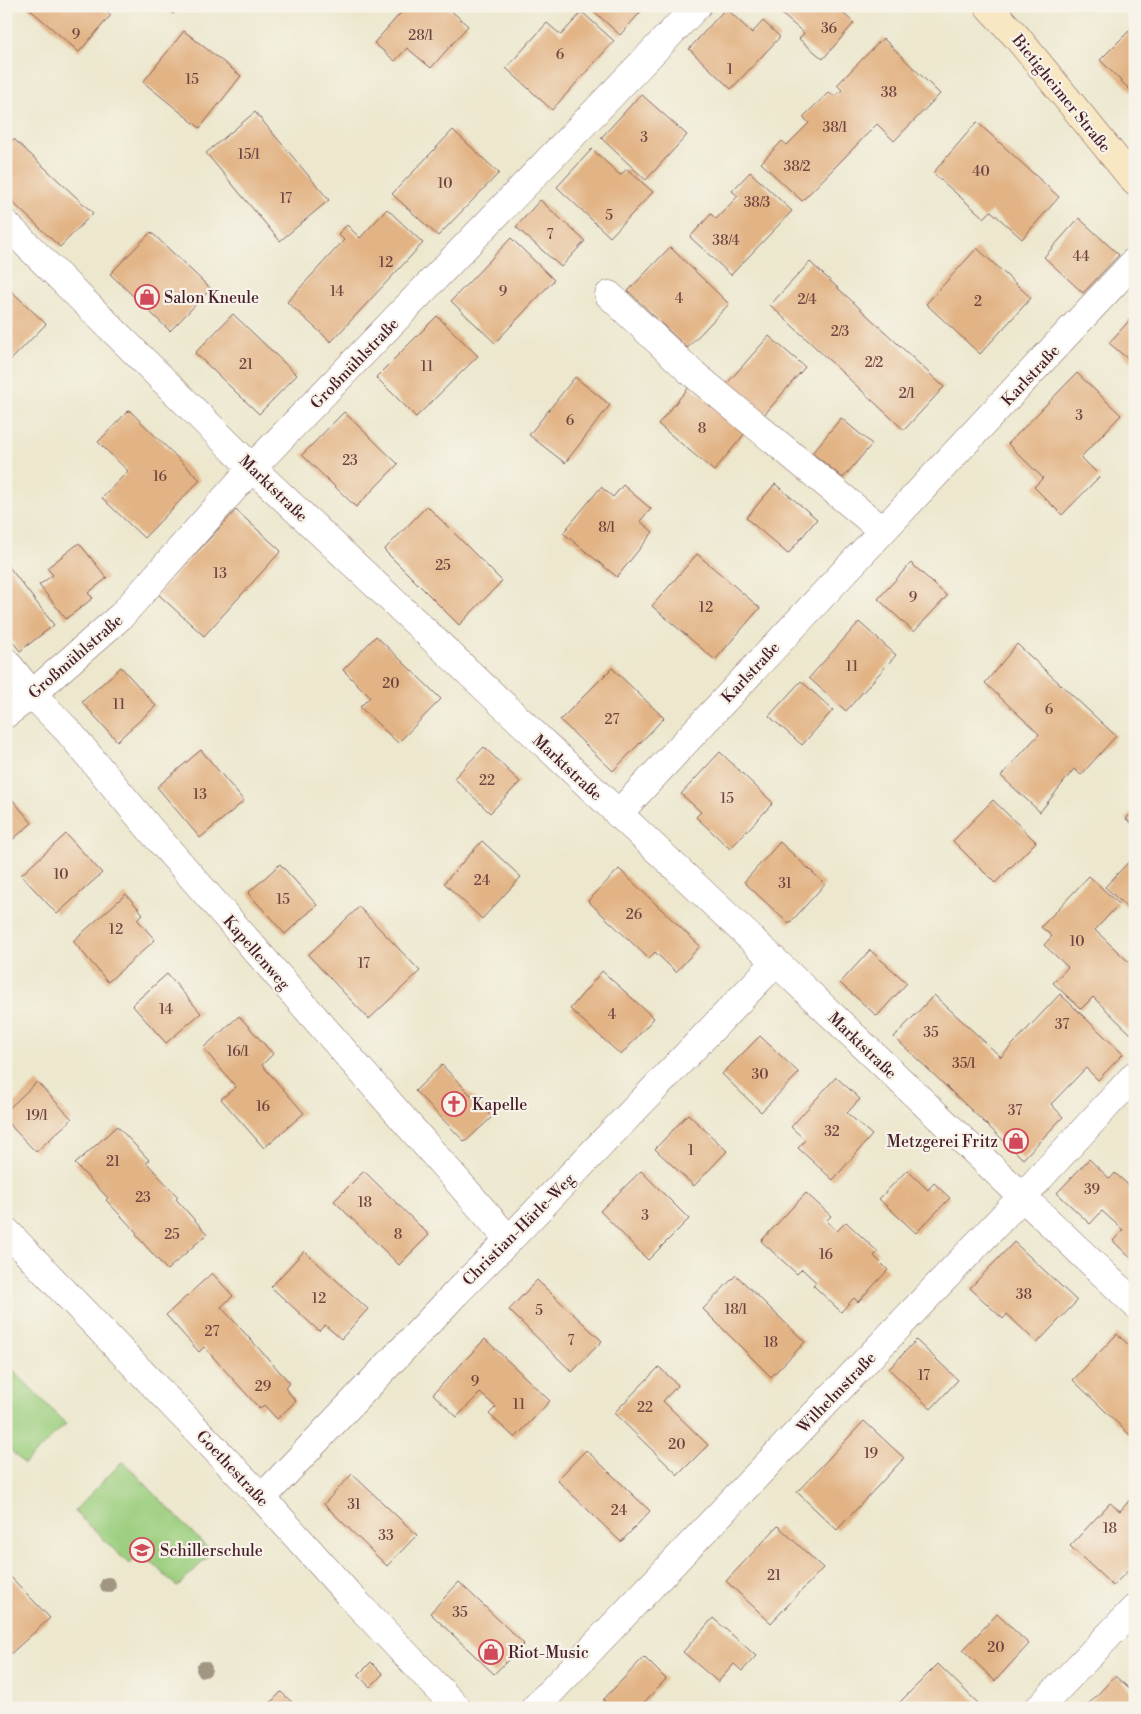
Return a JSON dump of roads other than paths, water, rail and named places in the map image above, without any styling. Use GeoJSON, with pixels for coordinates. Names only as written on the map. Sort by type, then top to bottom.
{"type":"FeatureCollection","features":[{"type":"Feature","properties":{"kind":"main road","name":"Bietigheimer Straße"},"geometry":{"type":"LineString","coordinates":[[988,6],[1016,36],[1135,182]]}},
{"type":"Feature","properties":{"kind":"street","name":"Großmühlstraße"},"geometry":{"type":"LineString","coordinates":[[6,714],[32,694],[121,616],[252,468],[697,6]]}},
{"type":"Feature","properties":{"kind":"street","name":"Marktstraße"},"geometry":{"type":"LineString","coordinates":[[6,224],[252,468],[776,962],[1135,1304]]}},
{"type":"Feature","properties":{"kind":"street","name":"Karlstraße"},"geometry":{"type":"LineString","coordinates":[[618,814],[1135,261]]}},
{"type":"Feature","properties":{"kind":"street"},"geometry":{"type":"LineString","coordinates":[[609,295],[690,372],[882,530]]}},
{"type":"Feature","properties":{"kind":"street","name":"Kapellenweg"},"geometry":{"type":"LineString","coordinates":[[6,662],[32,694],[69,732],[149,828],[509,1240]]}},
{"type":"Feature","properties":{"kind":"street","name":"Christian-Härle-Weg"},"geometry":{"type":"LineString","coordinates":[[262,1498],[449,1300],[776,962]]}},
{"type":"Feature","properties":{"kind":"street","name":"Wilhelmstraße"},"geometry":{"type":"LineString","coordinates":[[535,1708],[1022,1197],[1135,1075]]}},
{"type":"Feature","properties":{"kind":"street","name":"Goethestraße"},"geometry":{"type":"LineString","coordinates":[[6,1231],[262,1498],[350,1596],[457,1708]]}},
{"type":"Feature","properties":{"kind":"street"},"geometry":{"type":"LineString","coordinates":[[1039,1708],[1135,1608]]}},
{"type":"Feature","properties":{"kind":"place","name":"Salon Kneule"},"geometry":{"type":"Point","coordinates":[147,297]}},
{"type":"Feature","properties":{"kind":"place","name":"Kapelle"},"geometry":{"type":"Point","coordinates":[454,1104]}},
{"type":"Feature","properties":{"kind":"place","name":"Metzgerei Fritz"},"geometry":{"type":"Point","coordinates":[1016,1141]}},
{"type":"Feature","properties":{"kind":"place","name":"Schillerschule"},"geometry":{"type":"Point","coordinates":[142,1550]}},
{"type":"Feature","properties":{"kind":"place","name":"Riot-Music"},"geometry":{"type":"Point","coordinates":[491,1652]}}]}
